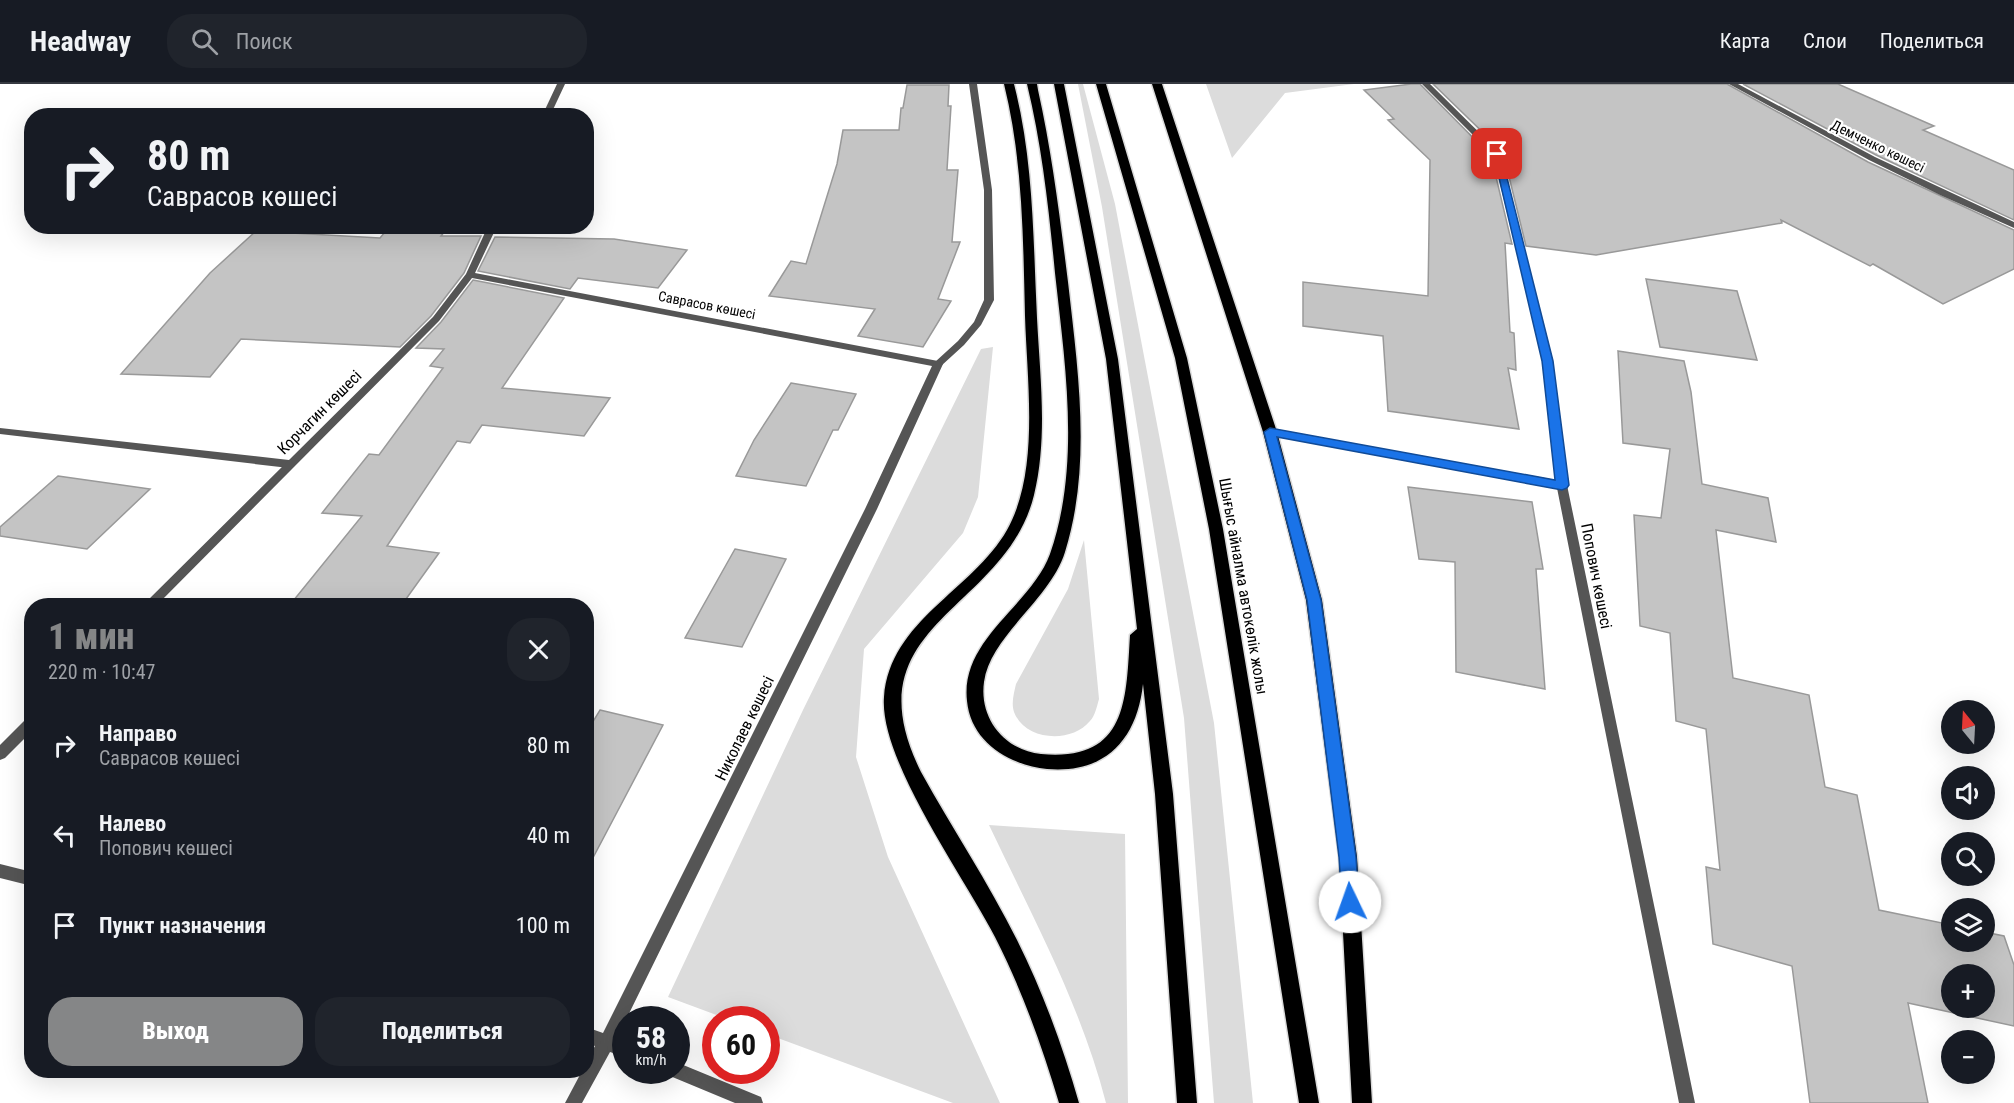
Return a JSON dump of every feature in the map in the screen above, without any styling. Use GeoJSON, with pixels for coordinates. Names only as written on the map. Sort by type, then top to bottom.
{"type":"FeatureCollection","features":[{"type":"Feature","properties":{"kind":"main road"},"geometry":{"type":"LineString","coordinates":[[1010,84],[1027,181],[1034,398],[1032,469],[1028,494],[1011,535],[997,554],[907,648],[892,683],[892,701],[894,723],[908,763],[1000,928],[1020,969],[1069,1103]]}},
{"type":"Feature","properties":{"kind":"main road"},"geometry":{"type":"LineString","coordinates":[[1032,84],[1050,179],[1072,376],[1073,468],[1070,501],[1056,557],[1044,582],[989,648],[978,669],[974,682],[975,700],[978,717],[988,734],[999,745],[1014,754],[1027,760],[1049,763],[1094,754],[1116,738],[1124,725],[1134,691],[1140,596]]}},
{"type":"Feature","properties":{"kind":"main road"},"geometry":{"type":"LineString","coordinates":[[1059,84],[1112,359],[1164,794],[1188,1103]]}},
{"type":"Feature","properties":{"kind":"main road","name":"Шығыс айналма автокөлік жолы"},"geometry":{"type":"LineString","coordinates":[[1101,84],[1181,358],[1216,529],[1309,1103]]}},
{"type":"Feature","properties":{"kind":"main road"},"geometry":{"type":"LineString","coordinates":[[1157,84],[1270,432],[1314,600],[1348,857],[1362,1103]]}},
{"type":"Feature","properties":{"kind":"street"},"geometry":{"type":"LineString","coordinates":[[550,108],[561,84]]}},
{"type":"Feature","properties":{"kind":"street"},"geometry":{"type":"LineString","coordinates":[[938,364],[978,323],[989,300],[988,190],[973,84]]}},
{"type":"Feature","properties":{"kind":"street","name":"Попович көшесі"},"geometry":{"type":"LineString","coordinates":[[1426,84],[1497,154],[1548,361],[1562,485],[1687,1103]]}},
{"type":"Feature","properties":{"kind":"street","name":"Демченко көшесі"},"geometry":{"type":"LineString","coordinates":[[1733,84],[1818,132],[1962,203],[2014,225]]}},
{"type":"Feature","properties":{"kind":"street","name":"Корчагин көшесі"},"geometry":{"type":"LineString","coordinates":[[156,598],[436,319],[470,275],[490,234]]}},
{"type":"Feature","properties":{"kind":"street","name":"Саврасов көшесі"},"geometry":{"type":"LineString","coordinates":[[470,275],[938,364]]}},
{"type":"Feature","properties":{"kind":"street","name":"Николаев көшесі"},"geometry":{"type":"LineString","coordinates":[[594,1065],[871,509],[938,364]]}},
{"type":"Feature","properties":{"kind":"street"},"geometry":{"type":"LineString","coordinates":[[0,431],[289,464]]}},
{"type":"Feature","properties":{"kind":"street"},"geometry":{"type":"LineString","coordinates":[[1270,432],[1562,485]]}},
{"type":"Feature","properties":{"kind":"street"},"geometry":{"type":"LineString","coordinates":[[0,754],[24,730]]}},
{"type":"Feature","properties":{"kind":"street"},"geometry":{"type":"LineString","coordinates":[[0,871],[24,877]]}},
{"type":"Feature","properties":{"kind":"street"},"geometry":{"type":"LineString","coordinates":[[594,1037],[612,1043]]}},
{"type":"Feature","properties":{"kind":"street"},"geometry":{"type":"LineString","coordinates":[[690,1076],[755,1103]]}},
{"type":"Feature","properties":{"kind":"street","name":"Николаев көшесі"},"geometry":{"type":"LineString","coordinates":[[573,1103],[587,1078]]}},
{"type":"Feature","properties":{"kind":"shaded area"},"geometry":{"type":"Polygon","coordinates":[[[1078,84],[1083,84],[1115,204],[1214,723],[1253,1103],[1214,1103],[1184,718],[1102,207],[1078,84]]]}},
{"type":"Feature","properties":{"kind":"shaded area"},"geometry":{"type":"Polygon","coordinates":[[[1206,84],[1354,84],[1285,93],[1232,158],[1206,84]]]}},
{"type":"Feature","properties":{"kind":"shaded area"},"geometry":{"type":"Polygon","coordinates":[[[993,347],[978,497],[963,533],[864,649],[856,757],[888,857],[1000,1103],[953,1103],[780,1039],[780,1006],[702,1006],[702,1010],[668,997],[803,710],[981,349],[993,347]]]}},
{"type":"Feature","properties":{"kind":"shaded area"},"geometry":{"type":"Polygon","coordinates":[[[1084,540],[1099,699],[1096,711],[1082,728],[1061,736],[1038,734],[1020,722],[1014,712],[1016,684],[1068,589],[1084,540]]]}},
{"type":"Feature","properties":{"kind":"shaded area"},"geometry":{"type":"Polygon","coordinates":[[[989,825],[1125,834],[1128,1103],[1106,1103],[1096,1067],[1069,996],[989,825]]]}},
{"type":"Feature","properties":{"kind":"building"},"geometry":{"type":"Polygon","coordinates":[[[1420,84],[1491,156],[1512,244],[1505,243],[1510,332],[1514,333],[1516,370],[1508,368],[1519,429],[1388,411],[1383,336],[1303,326],[1303,282],[1428,296],[1430,160],[1388,120],[1394,119],[1364,90],[1420,84]]]}},
{"type":"Feature","properties":{"kind":"building"},"geometry":{"type":"Polygon","coordinates":[[[1433,84],[1727,84],[1868,162],[2014,230],[2014,269],[1943,304],[1873,264],[1870,266],[1781,220],[1782,223],[1596,255],[1526,246],[1503,152],[1433,84]]]}},
{"type":"Feature","properties":{"kind":"building"},"geometry":{"type":"Polygon","coordinates":[[[1743,84],[1838,84],[1934,126],[1923,130],[2014,170],[2014,220],[1876,155],[1743,84]]]}},
{"type":"Feature","properties":{"kind":"building"},"geometry":{"type":"Polygon","coordinates":[[[907,85],[949,85],[948,106],[951,106],[947,170],[958,170],[952,242],[960,242],[938,299],[951,301],[923,347],[858,336],[875,309],[769,296],[791,261],[806,264],[837,164],[843,130],[899,130],[901,108],[903,108],[907,85]]]}},
{"type":"Feature","properties":{"kind":"building"},"geometry":{"type":"Polygon","coordinates":[[[253,234],[380,238],[383,234],[481,236],[464,273],[431,316],[400,347],[241,339],[210,377],[121,374],[210,273],[253,234]]]}},
{"type":"Feature","properties":{"kind":"building"},"geometry":{"type":"Polygon","coordinates":[[[495,237],[614,239],[687,250],[658,288],[578,278],[570,289],[478,271],[495,237]]]}},
{"type":"Feature","properties":{"kind":"building"},"geometry":{"type":"Polygon","coordinates":[[[1646,279],[1737,291],[1757,360],[1660,347],[1646,279]]]}},
{"type":"Feature","properties":{"kind":"building"},"geometry":{"type":"Polygon","coordinates":[[[473,280],[564,298],[502,388],[610,398],[584,436],[482,425],[470,443],[457,441],[387,546],[439,553],[407,598],[295,598],[362,516],[322,513],[369,454],[379,455],[443,368],[430,366],[444,349],[416,348],[441,322],[473,280]]]}},
{"type":"Feature","properties":{"kind":"building"},"geometry":{"type":"Polygon","coordinates":[[[1618,351],[1684,361],[1691,392],[1702,484],[1768,498],[1776,542],[1716,530],[1733,678],[1809,695],[1825,787],[1857,795],[1879,910],[1941,923],[1941,952],[1995,952],[1995,934],[2004,936],[2014,965],[2014,1026],[1977,1018],[1995,1018],[1995,964],[1941,964],[1941,1010],[1908,1003],[1928,1103],[1810,1103],[1792,966],[1713,944],[1706,867],[1720,870],[1706,729],[1676,721],[1670,633],[1640,626],[1634,515],[1661,518],[1670,449],[1623,443],[1618,351]]]}},
{"type":"Feature","properties":{"kind":"building"},"geometry":{"type":"Polygon","coordinates":[[[791,383],[856,394],[838,430],[833,430],[806,486],[736,476],[754,440],[791,383]]]}},
{"type":"Feature","properties":{"kind":"building"},"geometry":{"type":"Polygon","coordinates":[[[58,476],[150,489],[87,549],[0,536],[0,527],[58,476]]]}},
{"type":"Feature","properties":{"kind":"building"},"geometry":{"type":"Polygon","coordinates":[[[1408,487],[1532,502],[1543,569],[1536,569],[1545,689],[1456,672],[1455,562],[1419,559],[1408,487]]]}},
{"type":"Feature","properties":{"kind":"building"},"geometry":{"type":"Polygon","coordinates":[[[735,549],[786,559],[742,647],[685,638],[735,549]]]}},
{"type":"Feature","properties":{"kind":"building"},"geometry":{"type":"Polygon","coordinates":[[[600,710],[663,725],[594,856],[594,720],[600,710]]]}},
{"type":"Feature","properties":{"kind":"route"},"geometry":{"type":"LineString","coordinates":[[1350,902],[1348,857],[1314,600],[1270,432],[1562,485],[1548,361],[1497,154]]}}]}
